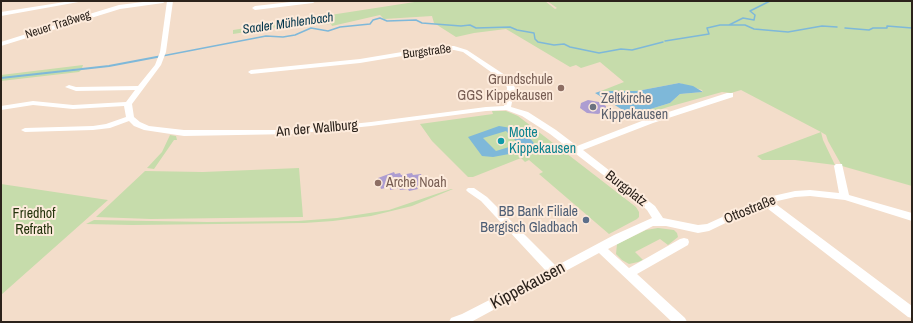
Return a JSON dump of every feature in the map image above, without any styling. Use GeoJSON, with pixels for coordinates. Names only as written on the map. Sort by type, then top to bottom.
{"type":"FeatureCollection","features":[{"type":"Feature","properties":{"kind":"street"},"geometry":{"type":"LineString","coordinates":[[1,14],[66,2],[81,1]]}},
{"type":"Feature","properties":{"kind":"street","name":"Neuer Traßweg"},"geometry":{"type":"LineString","coordinates":[[1,44],[119,7],[163,1]]}},
{"type":"Feature","properties":{"kind":"street"},"geometry":{"type":"LineString","coordinates":[[25,130],[93,128],[107,126],[130,118],[128,104],[158,65],[170,1]]}},
{"type":"Feature","properties":{"kind":"street"},"geometry":{"type":"LineString","coordinates":[[255,8],[313,1]]}},
{"type":"Feature","properties":{"kind":"street","name":"Burgstraße"},"geometry":{"type":"LineString","coordinates":[[251,72],[341,64],[438,48],[454,48],[470,54],[508,81],[511,88],[507,108]]}},
{"type":"Feature","properties":{"kind":"street"},"geometry":{"type":"LineString","coordinates":[[69,87],[76,89],[139,88]]}},
{"type":"Feature","properties":{"kind":"street"},"geometry":{"type":"LineString","coordinates":[[507,108],[525,114],[553,132],[576,150],[650,121],[730,94]]}},
{"type":"Feature","properties":{"kind":"street"},"geometry":{"type":"LineString","coordinates":[[1,108],[33,103],[73,107],[128,104]]}},
{"type":"Feature","properties":{"kind":"street","name":"An der Wallburg"},"geometry":{"type":"LineString","coordinates":[[130,118],[137,124],[147,128],[177,132],[265,133],[345,127],[486,109],[507,108]]}},
{"type":"Feature","properties":{"kind":"street","name":"Burgplatz"},"geometry":{"type":"LineString","coordinates":[[576,150],[651,208],[659,221],[644,225],[600,248]]}},
{"type":"Feature","properties":{"kind":"street"},"geometry":{"type":"LineString","coordinates":[[838,166],[845,197]]}},
{"type":"Feature","properties":{"kind":"street"},"geometry":{"type":"LineString","coordinates":[[471,190],[484,199],[554,272]]}},
{"type":"Feature","properties":{"kind":"street","name":"Ottostraße"},"geometry":{"type":"LineString","coordinates":[[659,221],[698,229],[709,227],[764,201],[795,194],[810,193],[845,197],[912,216]]}},
{"type":"Feature","properties":{"kind":"street"},"geometry":{"type":"LineString","coordinates":[[764,201],[912,313]]}},
{"type":"Feature","properties":{"kind":"street"},"geometry":{"type":"LineString","coordinates":[[630,273],[684,242]]}},
{"type":"Feature","properties":{"kind":"street"},"geometry":{"type":"LineString","coordinates":[[600,248],[630,273],[681,322]]}},
{"type":"Feature","properties":{"kind":"street","name":"Kippekausen"},"geometry":{"type":"LineString","coordinates":[[455,322],[465,319],[516,293],[600,248]]}},
{"type":"Feature","properties":{"kind":"green space"},"geometry":{"type":"Polygon","coordinates":[[[421,1],[545,1],[555,9],[557,8],[547,1],[912,1],[912,186],[842,166],[826,135],[741,90],[731,93],[722,92],[668,107],[643,115],[643,119],[641,121],[631,115],[670,103],[680,94],[703,92],[702,90],[679,83],[637,91],[601,91],[624,82],[600,62],[581,68],[576,65],[570,67],[506,29],[456,37],[434,23],[432,16],[384,19],[380,15],[332,26],[331,24],[278,27],[233,34],[233,30],[421,1]]]}},
{"type":"Feature","properties":{"kind":"green space"},"geometry":{"type":"Polygon","coordinates":[[[83,65],[82,68],[1,78],[1,75],[83,65]]]}},
{"type":"Feature","properties":{"kind":"green space"},"geometry":{"type":"Polygon","coordinates":[[[82,69],[79,72],[1,81],[1,79],[5,78],[82,69]]]}},
{"type":"Feature","properties":{"kind":"green space"},"geometry":{"type":"Polygon","coordinates":[[[492,111],[506,111],[518,116],[636,207],[639,212],[639,217],[609,234],[539,174],[543,172],[529,160],[525,162],[521,158],[473,177],[468,177],[432,141],[420,124],[493,114],[492,111]]]}},
{"type":"Feature","properties":{"kind":"green space"},"geometry":{"type":"Polygon","coordinates":[[[821,132],[823,140],[835,165],[795,160],[762,160],[757,156],[821,132]]]}},
{"type":"Feature","properties":{"kind":"green space"},"geometry":{"type":"Polygon","coordinates":[[[170,135],[176,136],[177,140],[174,140],[154,169],[147,168],[162,152],[170,135]]]}},
{"type":"Feature","properties":{"kind":"green space"},"geometry":{"type":"Polygon","coordinates":[[[299,168],[303,217],[151,219],[96,217],[145,171],[203,172],[299,168]]]}},
{"type":"Feature","properties":{"kind":"green space","name":"Friedhof Refrath"},"geometry":{"type":"Polygon","coordinates":[[[1,184],[108,200],[1,295],[1,184]]]}},
{"type":"Feature","properties":{"kind":"green space"},"geometry":{"type":"Polygon","coordinates":[[[453,189],[412,206],[371,216],[333,221],[304,223],[132,225],[86,224],[94,220],[208,222],[298,221],[337,218],[389,210],[453,189]]]}},
{"type":"Feature","properties":{"kind":"green space"},"geometry":{"type":"Polygon","coordinates":[[[658,228],[674,230],[678,237],[668,245],[660,239],[635,252],[643,260],[638,262],[629,264],[616,254],[617,244],[646,230],[658,228]]]}},
{"type":"Feature","properties":{"kind":"water"},"geometry":{"type":"Polygon","coordinates":[[[679,83],[693,86],[703,92],[680,94],[670,103],[631,115],[595,93],[601,91],[637,91],[679,83]]]}},
{"type":"Feature","properties":{"kind":"water"},"geometry":{"type":"Polygon","coordinates":[[[499,126],[511,128],[527,135],[534,143],[531,146],[509,154],[493,157],[482,156],[468,137],[499,126]],[[506,131],[483,138],[496,151],[519,144],[506,131]]]}},
{"type":"Feature","properties":{"kind":"building","name":"Zeltkirche Kippekausen"},"geometry":{"type":"Polygon","coordinates":[[[588,100],[599,102],[606,106],[606,111],[598,114],[587,113],[580,108],[581,103],[588,100]]]}},
{"type":"Feature","properties":{"kind":"building"},"geometry":{"type":"Polygon","coordinates":[[[394,172],[395,174],[400,173],[401,175],[412,173],[413,175],[421,174],[425,184],[416,186],[418,189],[409,191],[408,189],[400,190],[399,188],[390,190],[390,187],[381,189],[378,178],[394,172]]]}},
{"type":"Feature","properties":{"kind":"waterway","name":"Saaler Mühlenbach"},"geometry":{"type":"LineString","coordinates":[[665,41],[709,34],[707,28],[720,25],[729,25],[743,18],[754,20],[755,15],[750,11],[770,1]]}},
{"type":"Feature","properties":{"kind":"waterway","name":"Saaler Mühlenbach"},"geometry":{"type":"LineString","coordinates":[[157,57],[266,36],[283,37],[295,35],[311,28],[328,31],[340,27],[370,24],[373,20],[380,18],[387,21],[416,20],[422,23],[461,26],[470,25],[476,28],[510,27],[517,30],[534,33],[535,39],[538,42],[554,45],[564,44],[570,47],[599,53],[621,49],[632,50],[663,42]]}},
{"type":"Feature","properties":{"kind":"waterway"},"geometry":{"type":"LineString","coordinates":[[730,25],[745,25],[754,29],[788,32],[822,26],[837,27]]}},
{"type":"Feature","properties":{"kind":"waterway"},"geometry":{"type":"LineString","coordinates":[[845,28],[869,30],[873,28],[887,28],[887,26],[912,28]]}},
{"type":"Feature","properties":{"kind":"waterway","name":"Saaler Mühlenbach"},"geometry":{"type":"LineString","coordinates":[[1,78],[109,66],[162,56]]}},
{"type":"Feature","properties":{"kind":"place","name":"Grundschule GGS Kippekausen"},"geometry":{"type":"Point","coordinates":[561,88]}},
{"type":"Feature","properties":{"kind":"place","name":"Zeltkirche Kippekausen"},"geometry":{"type":"Point","coordinates":[593,107]}},
{"type":"Feature","properties":{"kind":"place","name":"Motte Kippekausen"},"geometry":{"type":"Point","coordinates":[501,141]}},
{"type":"Feature","properties":{"kind":"place","name":"Arche Noah"},"geometry":{"type":"Point","coordinates":[378,183]}},
{"type":"Feature","properties":{"kind":"place","name":"BB Bank Filiale Bergisch Gladbach"},"geometry":{"type":"Point","coordinates":[586,220]}}]}
